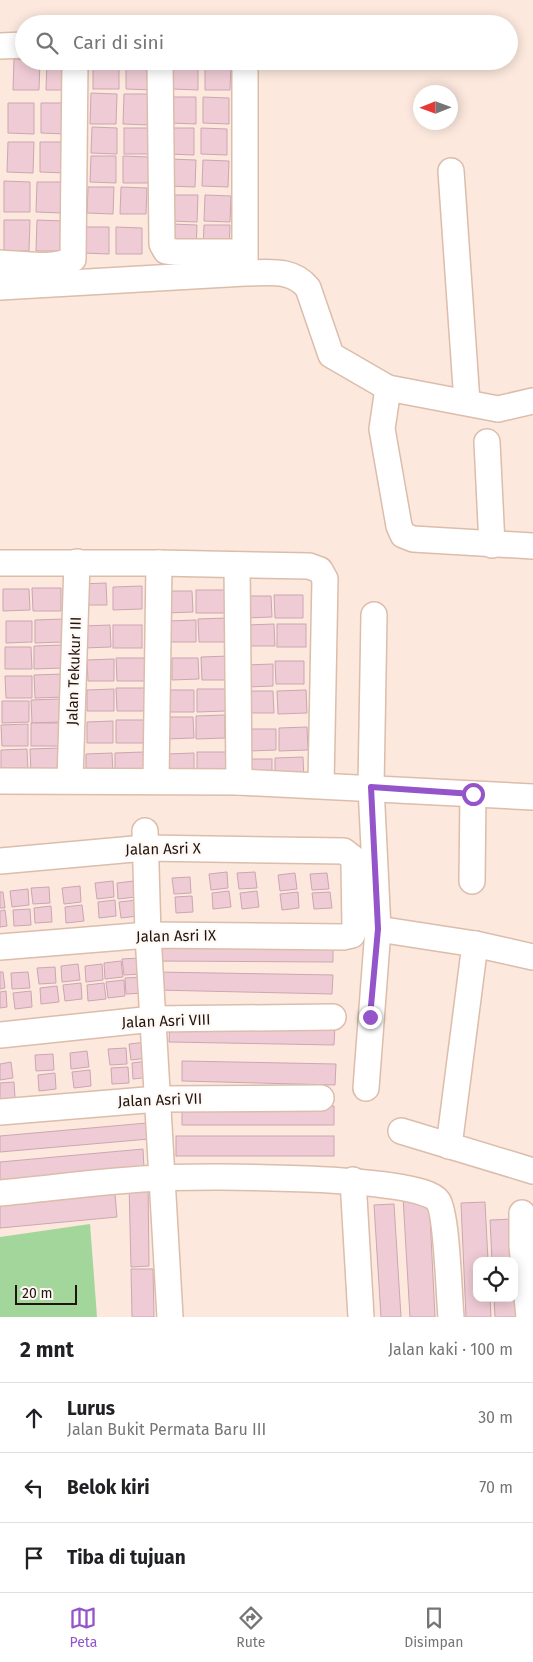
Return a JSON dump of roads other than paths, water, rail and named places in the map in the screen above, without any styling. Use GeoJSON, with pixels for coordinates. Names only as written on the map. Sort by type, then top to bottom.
{"type":"FeatureCollection","features":[{"type":"Feature","properties":{"kind":"street"},"geometry":{"type":"LineString","coordinates":[[0,46],[15,45]]}},
{"type":"Feature","properties":{"kind":"street"},"geometry":{"type":"LineString","coordinates":[[0,263],[50,264],[67,263],[73,259],[75,70]]}},
{"type":"Feature","properties":{"kind":"street"},"geometry":{"type":"LineString","coordinates":[[160,70],[162,244],[166,251],[244,262],[301,279],[308,288],[331,354],[388,388],[498,409],[533,401]]}},
{"type":"Feature","properties":{"kind":"street"},"geometry":{"type":"LineString","coordinates":[[244,262],[246,70]]}},
{"type":"Feature","properties":{"kind":"street"},"geometry":{"type":"LineString","coordinates":[[451,171],[466,402]]}},
{"type":"Feature","properties":{"kind":"street"},"geometry":{"type":"LineString","coordinates":[[0,287],[244,262]]}},
{"type":"Feature","properties":{"kind":"street"},"geometry":{"type":"LineString","coordinates":[[388,388],[382,429],[399,526],[403,536],[413,539],[533,546]]}},
{"type":"Feature","properties":{"kind":"street"},"geometry":{"type":"LineString","coordinates":[[487,442],[492,545]]}},
{"type":"Feature","properties":{"kind":"street"},"geometry":{"type":"LineString","coordinates":[[0,564],[77,562],[237,564],[309,566],[320,570],[325,579],[321,785]]}},
{"type":"Feature","properties":{"kind":"street","name":"Jalan Tekukur III"},"geometry":{"type":"LineString","coordinates":[[70,780],[77,562]]}},
{"type":"Feature","properties":{"kind":"street"},"geometry":{"type":"LineString","coordinates":[[156,781],[159,563]]}},
{"type":"Feature","properties":{"kind":"street"},"geometry":{"type":"LineString","coordinates":[[237,564],[239,782]]}},
{"type":"Feature","properties":{"kind":"street"},"geometry":{"type":"LineString","coordinates":[[366,1088],[378,929],[371,787],[374,614]]}},
{"type":"Feature","properties":{"kind":"street"},"geometry":{"type":"LineString","coordinates":[[0,781],[239,782],[371,787],[533,797]]}},
{"type":"Feature","properties":{"kind":"street"},"geometry":{"type":"LineString","coordinates":[[472,880],[473,794]]}},
{"type":"Feature","properties":{"kind":"street"},"geometry":{"type":"LineString","coordinates":[[145,840],[148,935],[170,1317]]}},
{"type":"Feature","properties":{"kind":"street","name":"Jalan Asri X"},"geometry":{"type":"LineString","coordinates":[[0,861],[145,840],[344,851],[353,858],[355,928],[352,935]]}},
{"type":"Feature","properties":{"kind":"street"},"geometry":{"type":"LineString","coordinates":[[378,929],[475,944],[533,957]]}},
{"type":"Feature","properties":{"kind":"street","name":"Jalan Asri IX"},"geometry":{"type":"LineString","coordinates":[[0,947],[148,935],[352,935]]}},
{"type":"Feature","properties":{"kind":"street"},"geometry":{"type":"LineString","coordinates":[[450,1146],[475,944]]}},
{"type":"Feature","properties":{"kind":"street","name":"Jalan Asri VIII"},"geometry":{"type":"LineString","coordinates":[[0,1034],[153,1019],[333,1017]]}},
{"type":"Feature","properties":{"kind":"street","name":"Jalan Asri VII"},"geometry":{"type":"LineString","coordinates":[[0,1112],[158,1099],[321,1098]]}},
{"type":"Feature","properties":{"kind":"street"},"geometry":{"type":"LineString","coordinates":[[401,1131],[533,1170]]}},
{"type":"Feature","properties":{"kind":"street"},"geometry":{"type":"LineString","coordinates":[[0,1192],[162,1178],[353,1180],[418,1190],[431,1195],[438,1201],[443,1218],[451,1317]]}},
{"type":"Feature","properties":{"kind":"street"},"geometry":{"type":"LineString","coordinates":[[353,1180],[361,1317]]}},
{"type":"Feature","properties":{"kind":"street"},"geometry":{"type":"LineString","coordinates":[[522,1213],[522,1246],[529,1317]]}}]}
